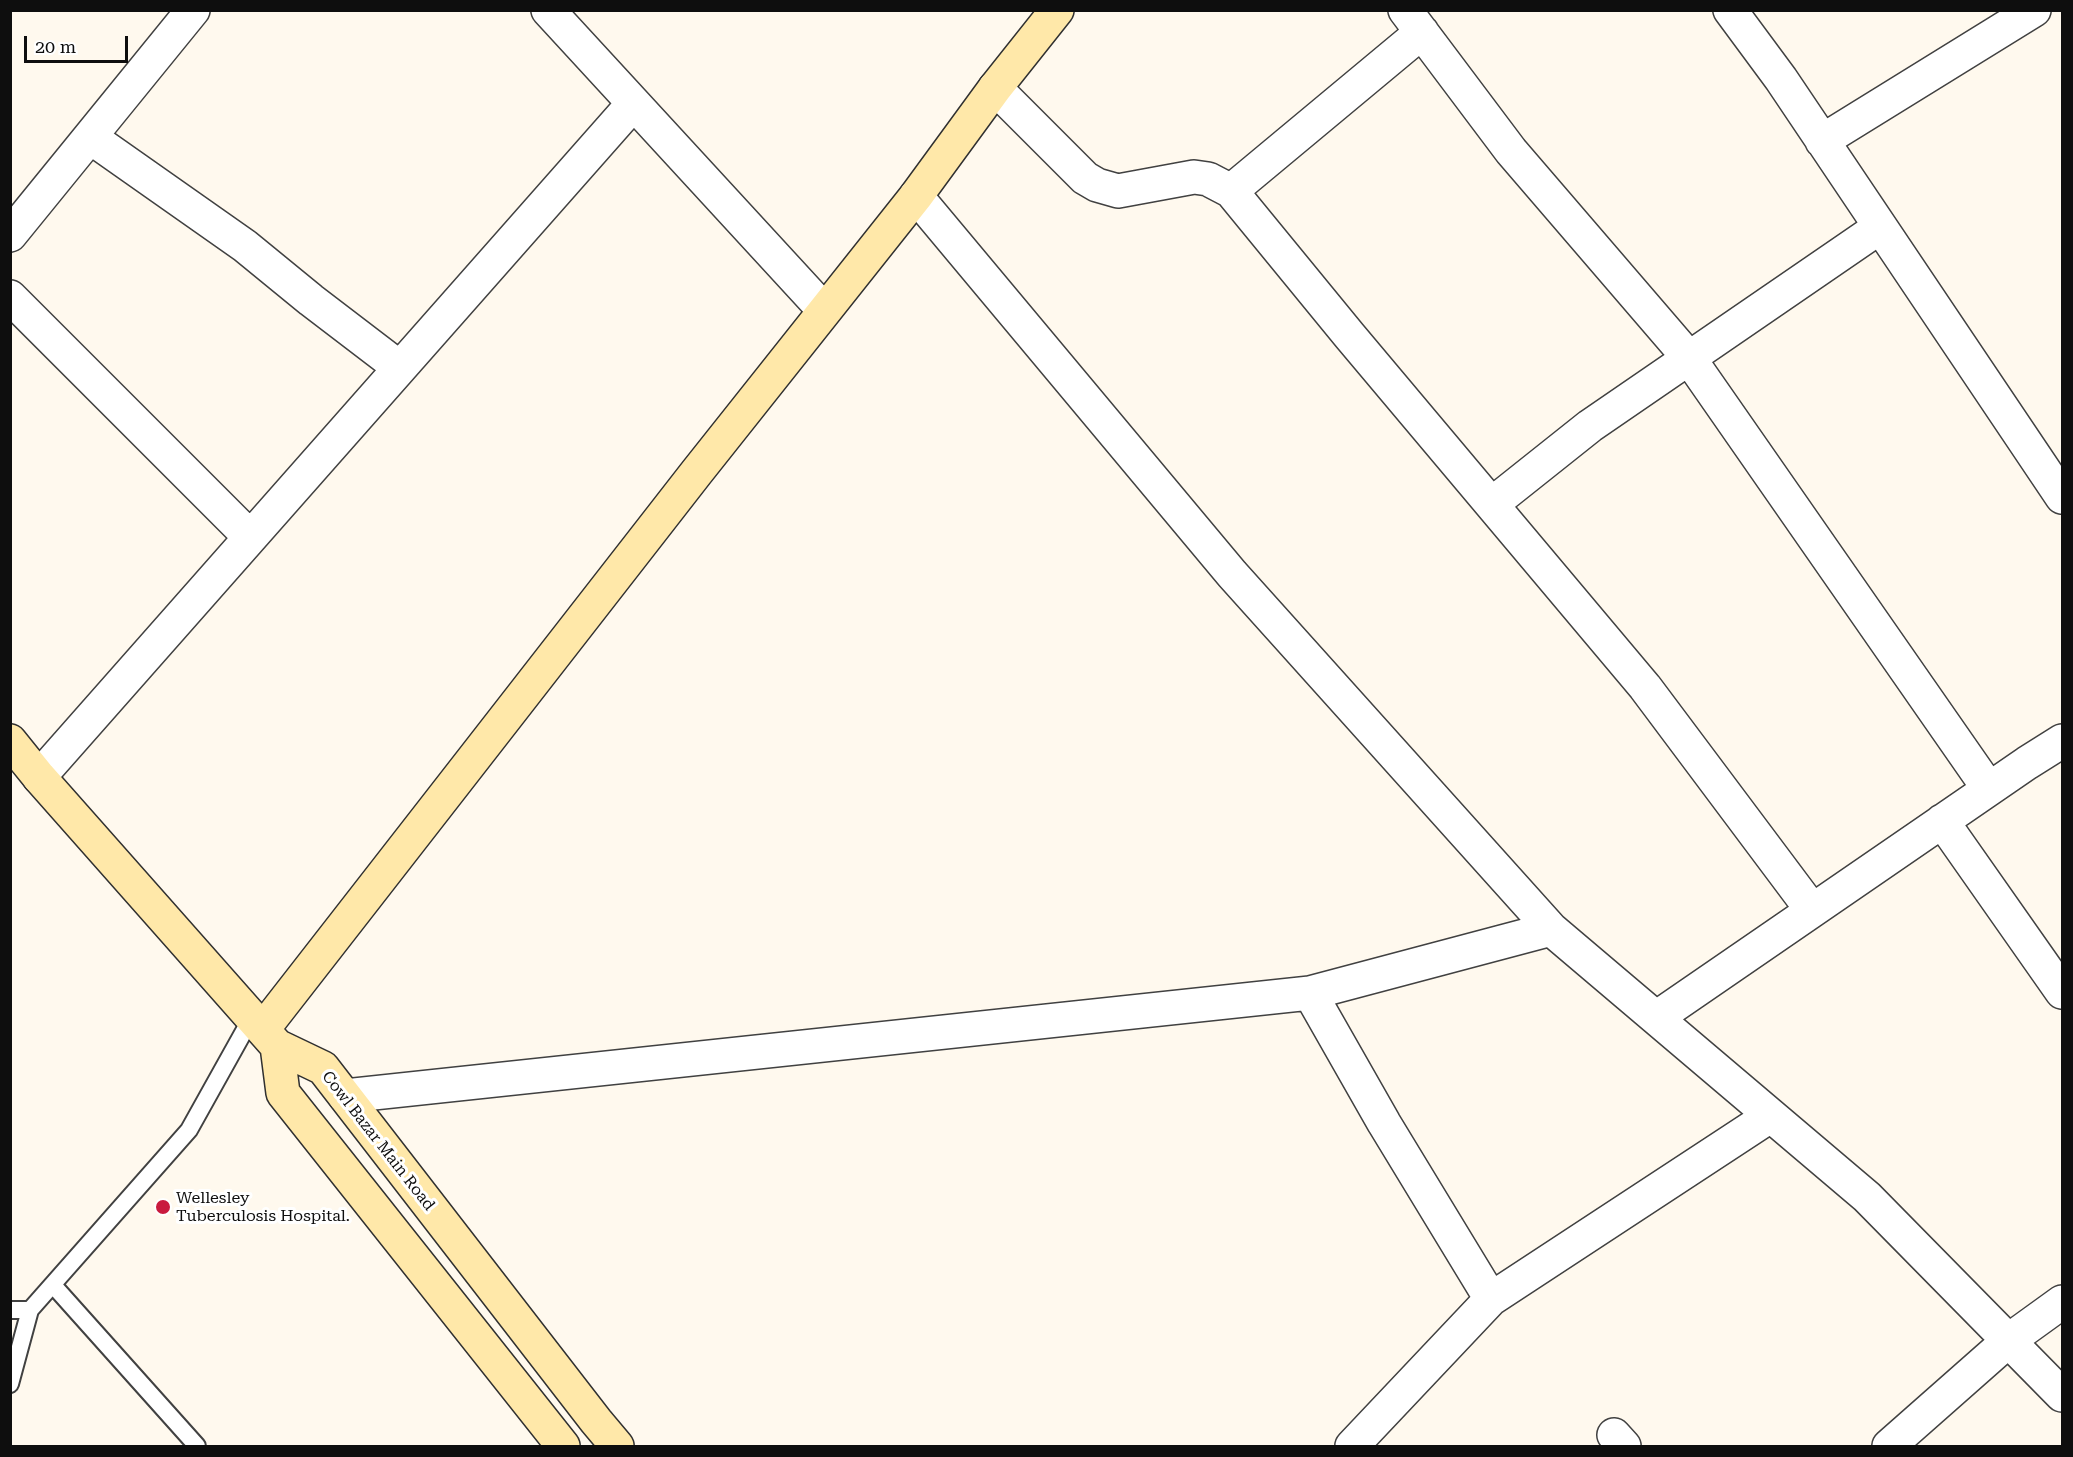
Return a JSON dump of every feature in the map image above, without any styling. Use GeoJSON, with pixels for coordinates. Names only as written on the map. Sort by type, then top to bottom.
{"type":"FeatureCollection","features":[{"type":"Feature","properties":{"kind":"street"},"geometry":{"type":"LineString","coordinates":[[10,235],[193,10]]}},
{"type":"Feature","properties":{"kind":"street"},"geometry":{"type":"LineString","coordinates":[[548,10],[824,310]]}},
{"type":"Feature","properties":{"kind":"street"},"geometry":{"type":"LineString","coordinates":[[264,1031],[824,310],[916,196],[1057,10]]}},
{"type":"Feature","properties":{"kind":"street"},"geometry":{"type":"LineString","coordinates":[[1730,10],[1781,79],[2062,497]]}},
{"type":"Feature","properties":{"kind":"street"},"geometry":{"type":"LineString","coordinates":[[1822,141],[2034,10]]}},
{"type":"Feature","properties":{"kind":"street"},"geometry":{"type":"LineString","coordinates":[[1231,191],[1413,21],[1511,151],[1689,358],[1989,789]]}},
{"type":"Feature","properties":{"kind":"street"},"geometry":{"type":"LineString","coordinates":[[996,88],[1085,178],[1097,185],[1118,191],[1194,177],[1208,179],[1231,191],[1645,687],[1812,910]]}},
{"type":"Feature","properties":{"kind":"street"},"geometry":{"type":"LineString","coordinates":[[39,777],[633,104]]}},
{"type":"Feature","properties":{"kind":"street"},"geometry":{"type":"LineString","coordinates":[[90,137],[245,246],[400,368]]}},
{"type":"Feature","properties":{"kind":"street"},"geometry":{"type":"LineString","coordinates":[[916,196],[1232,574],[1551,929],[1867,1197],[2062,1395]]}},
{"type":"Feature","properties":{"kind":"street"},"geometry":{"type":"LineString","coordinates":[[1492,504],[1590,426],[1880,226]]}},
{"type":"Feature","properties":{"kind":"street"},"geometry":{"type":"LineString","coordinates":[[10,297],[250,537]]}},
{"type":"Feature","properties":{"kind":"street"},"geometry":{"type":"LineString","coordinates":[[10,741],[39,777],[264,1031],[283,1093],[563,1446]]}},
{"type":"Feature","properties":{"kind":"street"},"geometry":{"type":"LineString","coordinates":[[1656,1018],[2062,741]]}},
{"type":"Feature","properties":{"kind":"street"},"geometry":{"type":"LineString","coordinates":[[1942,821],[2062,992]]}},
{"type":"Feature","properties":{"kind":"street"},"geometry":{"type":"LineString","coordinates":[[345,1096],[1310,993],[1551,929]]}},
{"type":"Feature","properties":{"kind":"street"},"geometry":{"type":"LineString","coordinates":[[1310,993],[1384,1123],[1491,1299]]}},
{"type":"Feature","properties":{"kind":"street","name":"Cowl Bazar Main Road"},"geometry":{"type":"LineString","coordinates":[[264,1031],[323,1068],[596,1422],[617,1446]]}},
{"type":"Feature","properties":{"kind":"street"},"geometry":{"type":"LineString","coordinates":[[1352,1446],[1491,1299],[1770,1116]]}},
{"type":"Feature","properties":{"kind":"street"},"geometry":{"type":"LineString","coordinates":[[1889,1446],[2008,1341],[2062,1302]]}},
{"type":"Feature","properties":{"kind":"lane"},"geometry":{"type":"LineString","coordinates":[[10,1384],[30,1310],[189,1130],[264,1031]]}},
{"type":"Feature","properties":{"kind":"lane"},"geometry":{"type":"LineString","coordinates":[[53,1285],[197,1446]]}},
{"type":"Feature","properties":{"kind":"lane"},"geometry":{"type":"LineString","coordinates":[[10,1310],[30,1310]]}},
{"type":"Feature","properties":{"kind":"place","name":"Wellesley Tuberculosis Hospital."},"geometry":{"type":"Point","coordinates":[163,1207]}}]}
